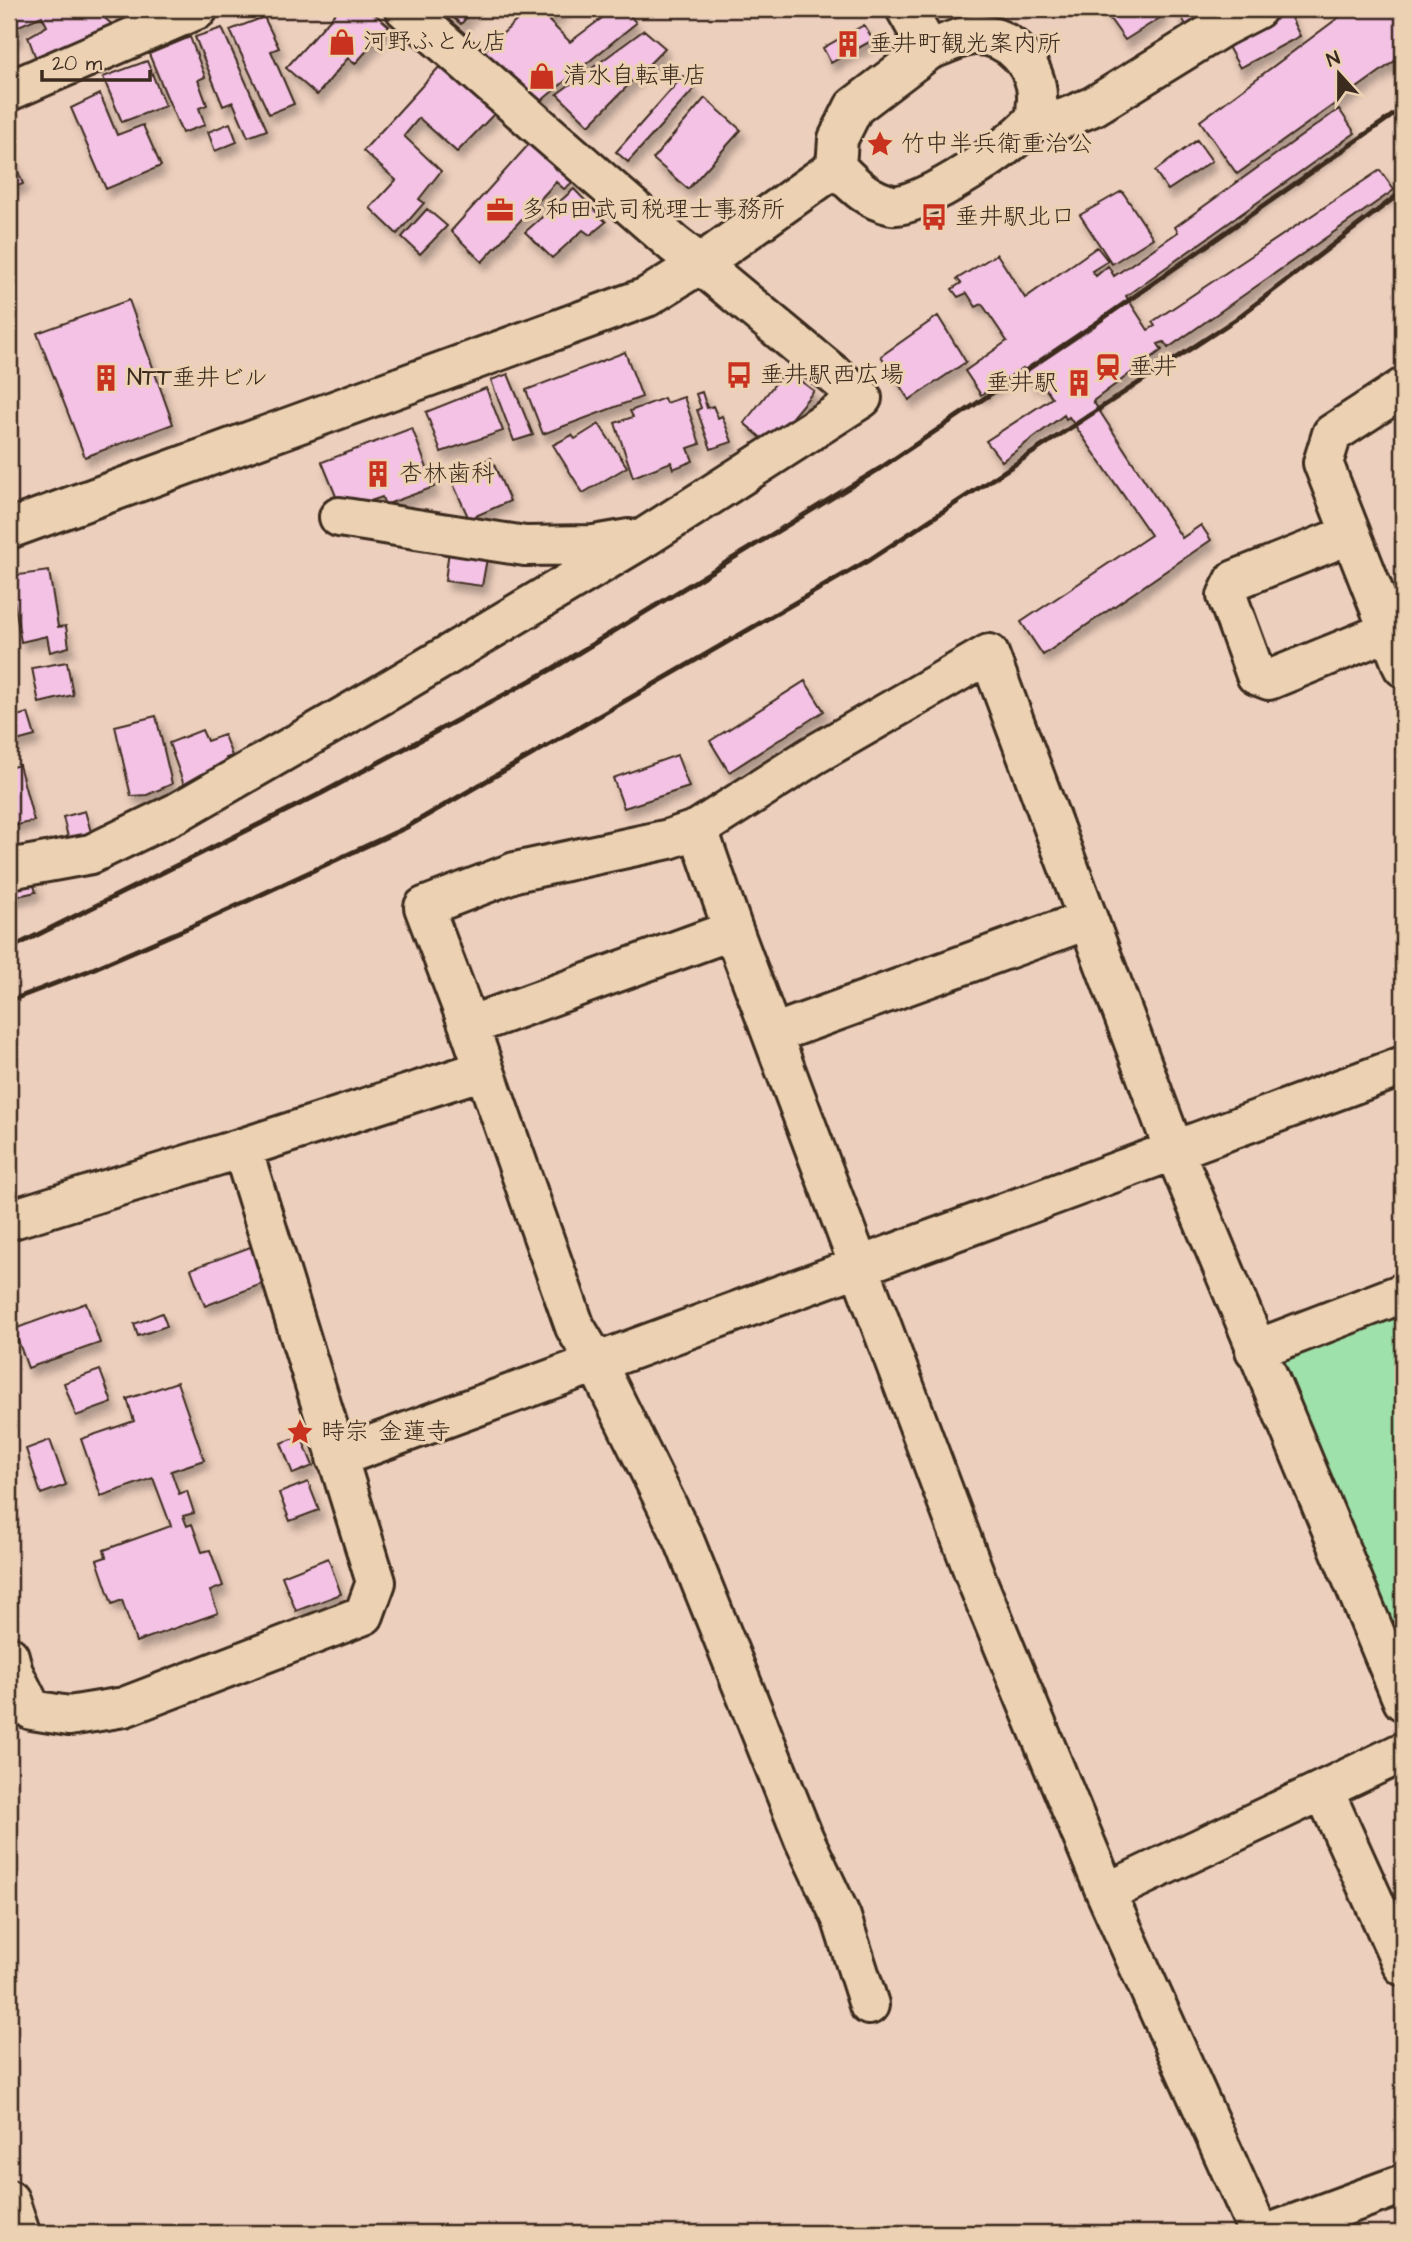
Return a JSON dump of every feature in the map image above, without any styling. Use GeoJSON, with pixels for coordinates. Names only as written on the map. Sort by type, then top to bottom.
{"type":"FeatureCollection","features":[{"type":"Feature","properties":{"kind":"street"},"geometry":{"type":"LineString","coordinates":[[9,91],[198,9]]}},
{"type":"Feature","properties":{"kind":"street"},"geometry":{"type":"LineString","coordinates":[[9,869],[91,854],[178,813],[647,536],[862,398],[674,244],[405,9]]}},
{"type":"Feature","properties":{"kind":"street"},"geometry":{"type":"LineString","coordinates":[[906,9],[929,50]]}},
{"type":"Feature","properties":{"kind":"street"},"geometry":{"type":"LineString","coordinates":[[1036,116],[1060,120],[1094,106],[1222,27],[1258,9]]}},
{"type":"Feature","properties":{"kind":"street"},"geometry":{"type":"LineString","coordinates":[[9,529],[647,297],[700,264],[835,167],[838,139],[855,107],[929,50],[974,35],[1002,41],[1024,58],[1038,87],[1036,116],[1006,147],[928,196],[895,206],[863,194],[835,167]]}},
{"type":"Feature","properties":{"kind":"street"},"geometry":{"type":"LineString","coordinates":[[1403,388],[1332,434],[1323,463],[1403,667]]}},
{"type":"Feature","properties":{"kind":"street"},"geometry":{"type":"LineString","coordinates":[[339,517],[525,546],[594,545],[647,536]]}},
{"type":"Feature","properties":{"kind":"street"},"geometry":{"type":"LineString","coordinates":[[1351,534],[1235,580],[1227,596],[1256,674],[1269,680],[1389,631]]}},
{"type":"Feature","properties":{"kind":"street"},"geometry":{"type":"LineString","coordinates":[[869,2005],[841,1917],[804,1839],[684,1541],[597,1364],[575,1327],[424,907],[515,872],[669,839],[698,829],[812,756],[989,654],[1174,1150],[1403,1701]]}},
{"type":"Feature","properties":{"kind":"street"},"geometry":{"type":"LineString","coordinates":[[698,829],[733,930],[979,1586],[1106,1893],[1259,2233]]}},
{"type":"Feature","properties":{"kind":"street"},"geometry":{"type":"LineString","coordinates":[[773,1034],[1087,920]]}},
{"type":"Feature","properties":{"kind":"street"},"geometry":{"type":"LineString","coordinates":[[469,1026],[733,930]]}},
{"type":"Feature","properties":{"kind":"street"},"geometry":{"type":"LineString","coordinates":[[336,1458],[1403,1066]]}},
{"type":"Feature","properties":{"kind":"street"},"geometry":{"type":"LineString","coordinates":[[9,1220],[483,1070]]}},
{"type":"Feature","properties":{"kind":"street"},"geometry":{"type":"LineString","coordinates":[[10,1667],[32,1710],[69,1716],[124,1707],[364,1615],[376,1583],[242,1148]]}},
{"type":"Feature","properties":{"kind":"street"},"geometry":{"type":"LineString","coordinates":[[1255,1350],[1403,1293]]}},
{"type":"Feature","properties":{"kind":"street"},"geometry":{"type":"LineString","coordinates":[[1106,1893],[1403,1752]]}},
{"type":"Feature","properties":{"kind":"street"},"geometry":{"type":"LineString","coordinates":[[1324,1791],[1403,1966]]}},
{"type":"Feature","properties":{"kind":"street"},"geometry":{"type":"LineString","coordinates":[[1270,2233],[1403,2184]]}},
{"type":"Feature","properties":{"kind":"street"},"geometry":{"type":"LineString","coordinates":[[9,2200],[20,2233]]}},
{"type":"Feature","properties":{"kind":"green space"},"geometry":{"type":"Polygon","coordinates":[[[1403,1295],[1403,1655],[1275,1351],[1403,1295]]]}},
{"type":"Feature","properties":{"kind":"building"},"geometry":{"type":"Polygon","coordinates":[[[9,9],[94,9],[114,26],[37,61],[28,37],[47,26],[42,16],[16,27],[19,35],[9,40],[9,9]]]}},
{"type":"Feature","properties":{"kind":"building","name":"河野ふとん店"},"geometry":{"type":"Polygon","coordinates":[[[339,9],[369,9],[389,26],[355,64],[348,58],[317,95],[286,68],[339,9]]]}},
{"type":"Feature","properties":{"kind":"building"},"geometry":{"type":"Polygon","coordinates":[[[443,9],[474,9],[461,24],[443,9]]]}},
{"type":"Feature","properties":{"kind":"building","name":"清水自転車店"},"geometry":{"type":"Polygon","coordinates":[[[529,9],[564,9],[549,21],[570,42],[614,9],[625,9],[636,23],[541,101],[484,51],[529,9]]]}},
{"type":"Feature","properties":{"kind":"building"},"geometry":{"type":"Polygon","coordinates":[[[1103,9],[1159,9],[1163,16],[1125,40],[1103,9]]]}},
{"type":"Feature","properties":{"kind":"building"},"geometry":{"type":"Polygon","coordinates":[[[1176,9],[1218,9],[1187,26],[1176,9]]]}},
{"type":"Feature","properties":{"kind":"building"},"geometry":{"type":"Polygon","coordinates":[[[1350,9],[1403,9],[1403,55],[1237,174],[1200,121],[1350,9]]]}},
{"type":"Feature","properties":{"kind":"building"},"geometry":{"type":"Polygon","coordinates":[[[1288,12],[1300,36],[1240,68],[1227,45],[1288,12]]]}},
{"type":"Feature","properties":{"kind":"building"},"geometry":{"type":"Polygon","coordinates":[[[264,17],[279,48],[271,51],[294,104],[269,114],[230,30],[264,17]]]}},
{"type":"Feature","properties":{"kind":"building","name":"垂井町観光案内所"},"geometry":{"type":"Polygon","coordinates":[[[864,25],[873,40],[831,63],[823,48],[864,25]]]}},
{"type":"Feature","properties":{"kind":"building"},"geometry":{"type":"Polygon","coordinates":[[[222,28],[267,130],[248,137],[233,102],[223,106],[195,37],[222,28]]]}},
{"type":"Feature","properties":{"kind":"building"},"geometry":{"type":"Polygon","coordinates":[[[644,30],[665,48],[589,125],[557,94],[644,30]]]}},
{"type":"Feature","properties":{"kind":"building"},"geometry":{"type":"Polygon","coordinates":[[[190,37],[205,77],[198,80],[207,105],[199,108],[205,125],[182,133],[149,54],[190,37]]]}},
{"type":"Feature","properties":{"kind":"building"},"geometry":{"type":"Polygon","coordinates":[[[147,61],[165,106],[122,122],[103,77],[147,61]]]}},
{"type":"Feature","properties":{"kind":"building"},"geometry":{"type":"Polygon","coordinates":[[[441,65],[495,113],[457,152],[419,118],[404,136],[441,171],[419,199],[424,203],[397,234],[370,208],[396,180],[363,151],[441,65]]]}},
{"type":"Feature","properties":{"kind":"building"},"geometry":{"type":"Polygon","coordinates":[[[683,76],[695,88],[628,162],[616,152],[683,76]]]}},
{"type":"Feature","properties":{"kind":"building"},"geometry":{"type":"Polygon","coordinates":[[[100,94],[117,135],[143,125],[161,166],[106,189],[71,108],[100,94]]]}},
{"type":"Feature","properties":{"kind":"building"},"geometry":{"type":"Polygon","coordinates":[[[705,98],[741,130],[688,189],[653,159],[705,98]]]}},
{"type":"Feature","properties":{"kind":"building","name":"垂井駅"},"geometry":{"type":"Polygon","coordinates":[[[1339,109],[1355,133],[1126,296],[1148,330],[1155,326],[1152,322],[1380,170],[1394,190],[1168,348],[1164,342],[1158,344],[1162,350],[1093,401],[1182,538],[1201,525],[1211,540],[1043,655],[1021,622],[1151,535],[1069,417],[1066,419],[1064,415],[1002,461],[986,441],[1052,398],[1040,381],[1033,385],[1023,368],[981,395],[965,371],[1007,341],[982,304],[976,307],[967,293],[958,297],[952,289],[961,283],[957,279],[997,254],[1025,298],[1097,247],[1108,261],[1092,271],[1096,276],[1108,266],[1114,276],[1178,232],[1175,227],[1339,109]]]}},
{"type":"Feature","properties":{"kind":"building"},"geometry":{"type":"Polygon","coordinates":[[[230,123],[237,142],[215,151],[208,132],[230,123]]]}},
{"type":"Feature","properties":{"kind":"building"},"geometry":{"type":"Polygon","coordinates":[[[1197,140],[1212,161],[1168,190],[1155,171],[1197,140]]]}},
{"type":"Feature","properties":{"kind":"building","name":"多和田武司税理士事務所"},"geometry":{"type":"Polygon","coordinates":[[[530,143],[573,182],[564,189],[556,182],[482,262],[451,231],[530,143]]]}},
{"type":"Feature","properties":{"kind":"building"},"geometry":{"type":"Polygon","coordinates":[[[9,150],[23,184],[9,189],[9,150]]]}},
{"type":"Feature","properties":{"kind":"building"},"geometry":{"type":"Polygon","coordinates":[[[574,189],[606,222],[590,235],[583,230],[552,258],[525,232],[574,189]]]}},
{"type":"Feature","properties":{"kind":"building"},"geometry":{"type":"Polygon","coordinates":[[[1122,191],[1153,238],[1112,264],[1080,215],[1122,191]]]}},
{"type":"Feature","properties":{"kind":"building"},"geometry":{"type":"Polygon","coordinates":[[[427,209],[447,226],[420,254],[402,237],[427,209]]]}},
{"type":"Feature","properties":{"kind":"building","name":"NTT垂井ビル"},"geometry":{"type":"Polygon","coordinates":[[[129,300],[173,424],[85,457],[37,333],[129,300]]]}},
{"type":"Feature","properties":{"kind":"building"},"geometry":{"type":"Polygon","coordinates":[[[938,316],[966,362],[909,400],[881,356],[938,316]]]}},
{"type":"Feature","properties":{"kind":"building"},"geometry":{"type":"Polygon","coordinates":[[[625,352],[642,397],[543,434],[526,390],[625,352]]]}},
{"type":"Feature","properties":{"kind":"building"},"geometry":{"type":"Polygon","coordinates":[[[786,370],[814,391],[778,434],[774,431],[765,441],[744,423],[786,370]]]}},
{"type":"Feature","properties":{"kind":"building"},"geometry":{"type":"Polygon","coordinates":[[[508,374],[533,435],[514,441],[491,380],[508,374]]]}},
{"type":"Feature","properties":{"kind":"building"},"geometry":{"type":"Polygon","coordinates":[[[486,388],[503,431],[441,452],[426,412],[486,388]]]}},
{"type":"Feature","properties":{"kind":"building"},"geometry":{"type":"Polygon","coordinates":[[[702,392],[707,408],[713,406],[718,418],[722,416],[732,442],[711,449],[697,410],[701,408],[696,394],[702,392]]]}},
{"type":"Feature","properties":{"kind":"building"},"geometry":{"type":"Polygon","coordinates":[[[684,397],[700,444],[688,448],[693,461],[673,469],[671,462],[633,477],[615,423],[633,417],[630,411],[664,398],[666,403],[684,397]]]}},
{"type":"Feature","properties":{"kind":"building"},"geometry":{"type":"Polygon","coordinates":[[[599,424],[627,467],[583,493],[553,445],[572,435],[575,439],[599,424]]]}},
{"type":"Feature","properties":{"kind":"building","name":"杏林歯科"},"geometry":{"type":"Polygon","coordinates":[[[412,428],[434,487],[385,505],[382,497],[342,511],[322,462],[412,428]]]}},
{"type":"Feature","properties":{"kind":"building"},"geometry":{"type":"Polygon","coordinates":[[[491,458],[510,501],[469,519],[450,477],[491,458]]]}},
{"type":"Feature","properties":{"kind":"building"},"geometry":{"type":"Polygon","coordinates":[[[449,550],[488,553],[482,586],[445,581],[449,550]]]}},
{"type":"Feature","properties":{"kind":"building"},"geometry":{"type":"Polygon","coordinates":[[[49,571],[58,627],[66,626],[69,647],[50,652],[47,636],[21,642],[10,576],[49,571]]]}},
{"type":"Feature","properties":{"kind":"building"},"geometry":{"type":"Polygon","coordinates":[[[67,662],[73,695],[39,703],[32,668],[67,662]]]}},
{"type":"Feature","properties":{"kind":"building"},"geometry":{"type":"Polygon","coordinates":[[[805,681],[824,711],[729,772],[710,741],[805,681]]]}},
{"type":"Feature","properties":{"kind":"building"},"geometry":{"type":"Polygon","coordinates":[[[28,713],[35,736],[9,743],[9,718],[28,713]]]}},
{"type":"Feature","properties":{"kind":"building"},"geometry":{"type":"Polygon","coordinates":[[[156,716],[172,784],[147,795],[131,796],[115,726],[156,716]]]}},
{"type":"Feature","properties":{"kind":"building"},"geometry":{"type":"Polygon","coordinates":[[[202,730],[207,741],[224,735],[232,756],[226,758],[230,769],[184,785],[169,743],[202,730]]]}},
{"type":"Feature","properties":{"kind":"building"},"geometry":{"type":"Polygon","coordinates":[[[677,755],[689,787],[624,808],[613,778],[677,755]]]}},
{"type":"Feature","properties":{"kind":"building"},"geometry":{"type":"Polygon","coordinates":[[[19,765],[34,821],[9,827],[9,768],[19,765]]]}},
{"type":"Feature","properties":{"kind":"building"},"geometry":{"type":"Polygon","coordinates":[[[85,811],[93,839],[70,845],[63,817],[85,811]]]}},
{"type":"Feature","properties":{"kind":"building"},"geometry":{"type":"Polygon","coordinates":[[[32,880],[36,892],[9,898],[9,884],[32,880]]]}},
{"type":"Feature","properties":{"kind":"building"},"geometry":{"type":"Polygon","coordinates":[[[253,1246],[267,1282],[205,1306],[191,1269],[253,1246]]]}},
{"type":"Feature","properties":{"kind":"building"},"geometry":{"type":"Polygon","coordinates":[[[86,1303],[100,1343],[28,1368],[14,1329],[86,1303]]]}},
{"type":"Feature","properties":{"kind":"building"},"geometry":{"type":"Polygon","coordinates":[[[162,1313],[167,1326],[138,1336],[134,1324],[162,1313]]]}},
{"type":"Feature","properties":{"kind":"building"},"geometry":{"type":"Polygon","coordinates":[[[100,1370],[112,1403],[76,1416],[64,1383],[100,1370]]]}},
{"type":"Feature","properties":{"kind":"building"},"geometry":{"type":"Polygon","coordinates":[[[177,1382],[204,1460],[171,1471],[179,1494],[187,1491],[194,1513],[183,1516],[187,1526],[192,1524],[202,1552],[210,1550],[223,1586],[210,1591],[218,1613],[136,1642],[122,1600],[112,1604],[97,1560],[106,1557],[104,1550],[171,1526],[153,1478],[101,1496],[81,1439],[134,1421],[127,1399],[177,1382]]]}},
{"type":"Feature","properties":{"kind":"building"},"geometry":{"type":"Polygon","coordinates":[[[301,1436],[313,1466],[293,1474],[281,1443],[301,1436]]]}},
{"type":"Feature","properties":{"kind":"building"},"geometry":{"type":"Polygon","coordinates":[[[50,1440],[66,1485],[41,1494],[26,1449],[50,1440]]]}},
{"type":"Feature","properties":{"kind":"building"},"geometry":{"type":"Polygon","coordinates":[[[308,1482],[319,1510],[290,1521],[279,1493],[308,1482]]]}},
{"type":"Feature","properties":{"kind":"building"},"geometry":{"type":"Polygon","coordinates":[[[328,1558],[341,1594],[296,1611],[282,1576],[328,1558]]]}},
{"type":"Feature","properties":{"kind":"railway"},"geometry":{"type":"LineString","coordinates":[[9,949],[322,793],[552,669],[879,469],[1095,324],[1403,108]]}},
{"type":"Feature","properties":{"kind":"railway"},"geometry":{"type":"LineString","coordinates":[[9,1001],[88,971],[206,920],[405,828],[869,560],[1236,319],[1403,191]]}},
{"type":"Feature","properties":{"kind":"place","name":"河野ふとん店"},"geometry":{"type":"Point","coordinates":[342,42]}},
{"type":"Feature","properties":{"kind":"place","name":"垂井町観光案内所"},"geometry":{"type":"Point","coordinates":[848,44]}},
{"type":"Feature","properties":{"kind":"place","name":"清水自転車店"},"geometry":{"type":"Point","coordinates":[542,76]}},
{"type":"Feature","properties":{"kind":"place","name":"竹中半兵衛重治公"},"geometry":{"type":"Point","coordinates":[880,144]}},
{"type":"Feature","properties":{"kind":"place","name":"多和田武司税理士事務所"},"geometry":{"type":"Point","coordinates":[500,210]}},
{"type":"Feature","properties":{"kind":"place","name":"垂井駅北口"},"geometry":{"type":"Point","coordinates":[934,217]}},
{"type":"Feature","properties":{"kind":"place","name":"垂井"},"geometry":{"type":"Point","coordinates":[1108,367]}},
{"type":"Feature","properties":{"kind":"place","name":"垂井駅西広場"},"geometry":{"type":"Point","coordinates":[739,375]}},
{"type":"Feature","properties":{"kind":"place","name":"NTT垂井ビル"},"geometry":{"type":"Point","coordinates":[106,378]}},
{"type":"Feature","properties":{"kind":"place","name":"垂井駅"},"geometry":{"type":"Point","coordinates":[1079,383]}},
{"type":"Feature","properties":{"kind":"place","name":"杏林歯科"},"geometry":{"type":"Point","coordinates":[378,474]}},
{"type":"Feature","properties":{"kind":"place","name":"時宗 金蓮寺"},"geometry":{"type":"Point","coordinates":[300,1432]}}]}
